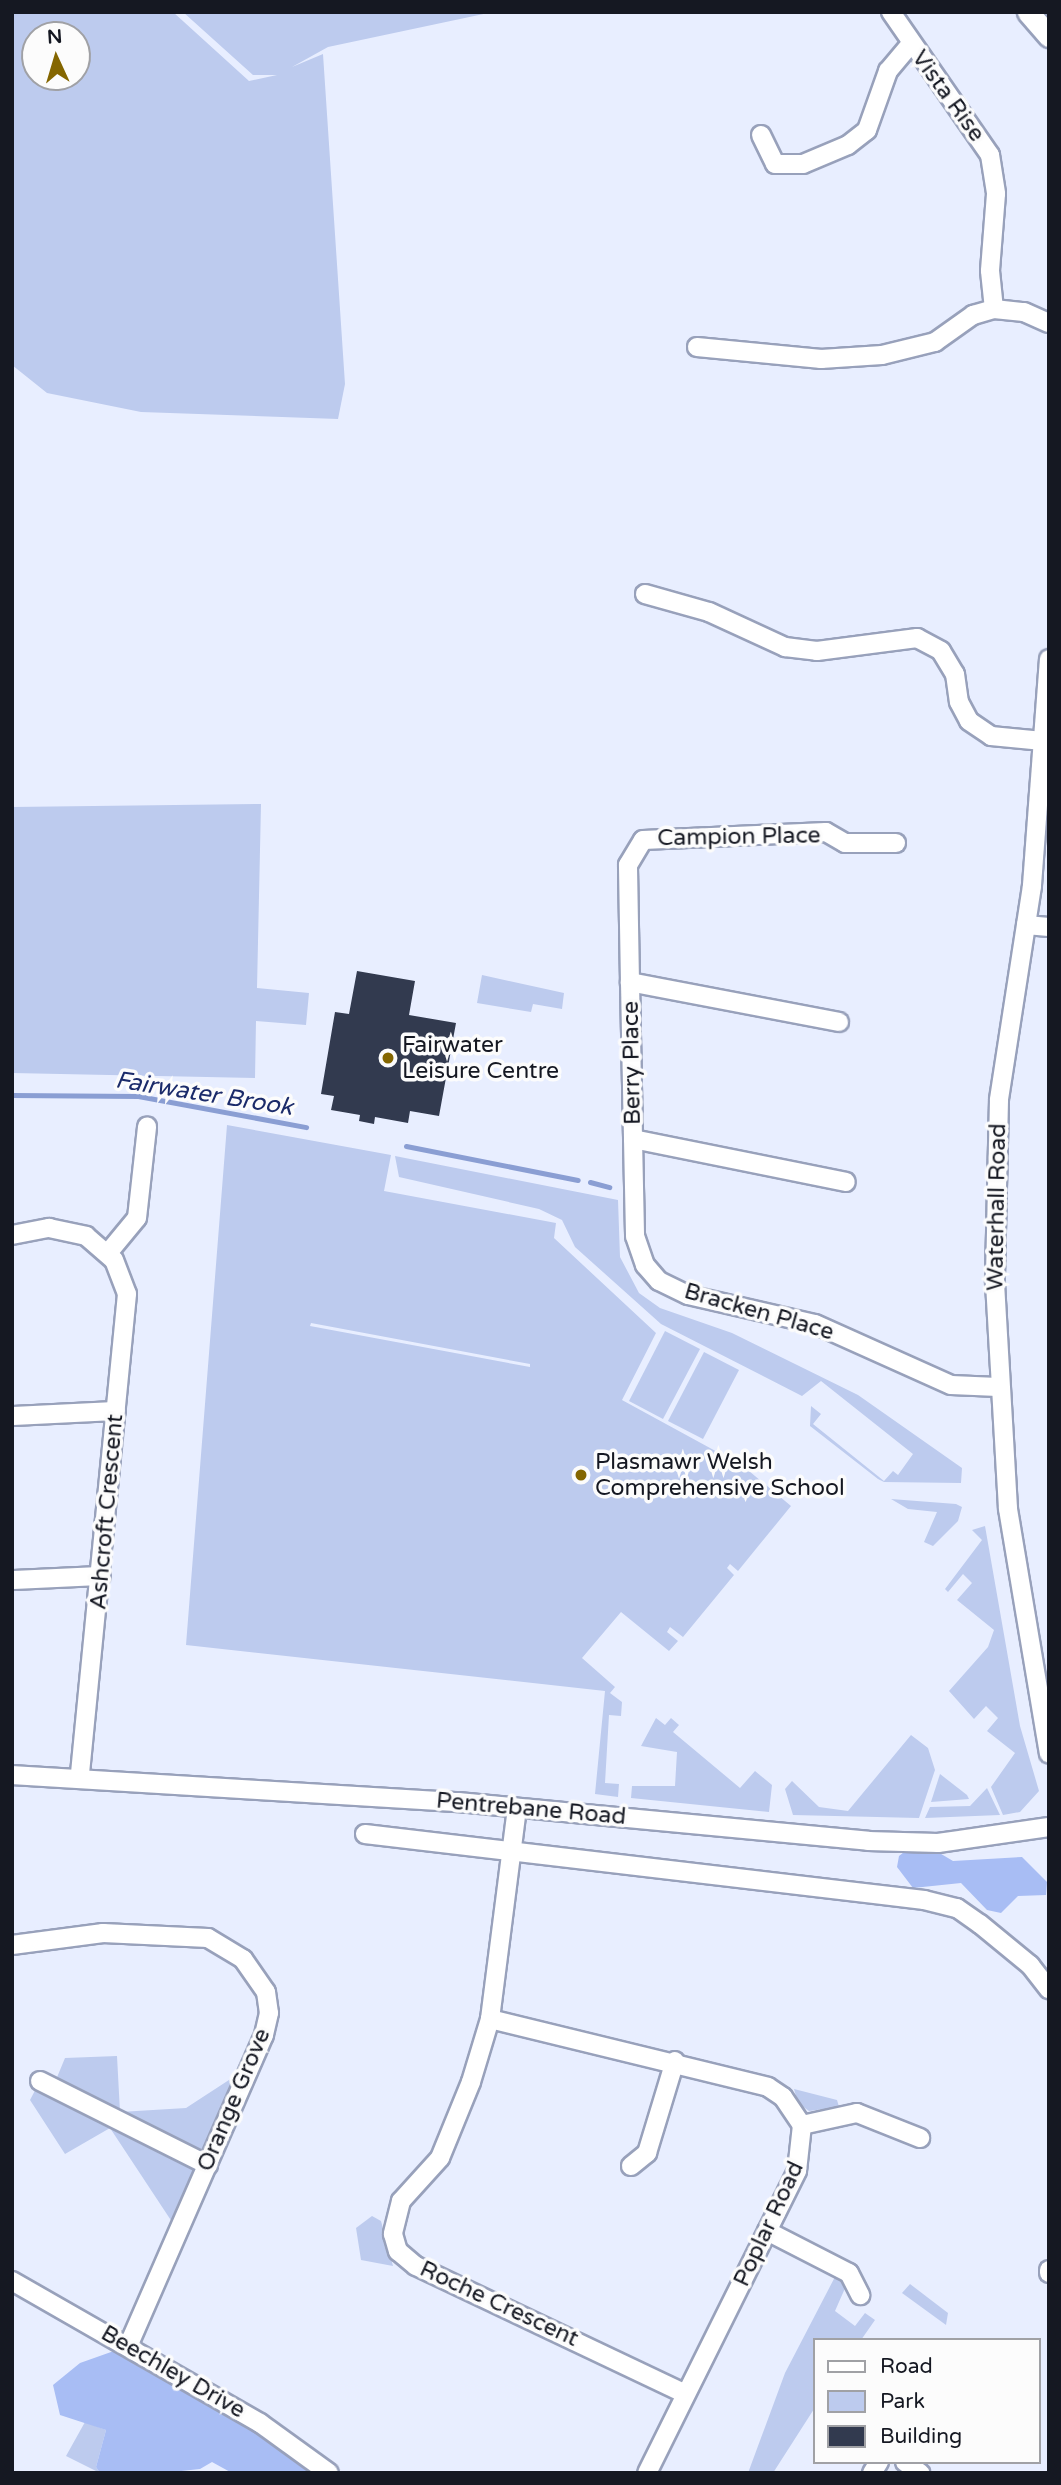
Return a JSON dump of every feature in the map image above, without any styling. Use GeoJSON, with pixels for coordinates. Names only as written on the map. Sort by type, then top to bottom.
{"type":"FeatureCollection","features":[{"type":"Feature","properties":{"kind":"main road"},"geometry":{"type":"LineString","coordinates":[[1028,12],[1049,36]]}},
{"type":"Feature","properties":{"kind":"street","name":"Vista Rise"},"geometry":{"type":"LineString","coordinates":[[891,12],[911,44],[974,125],[990,155],[996,194],[990,271],[995,309]]}},
{"type":"Feature","properties":{"kind":"street"},"geometry":{"type":"LineString","coordinates":[[761,135],[770,170],[822,158],[867,130],[888,71],[911,44]]}},
{"type":"Feature","properties":{"kind":"street"},"geometry":{"type":"LineString","coordinates":[[697,347],[821,359],[882,355],[935,342],[973,315],[995,309],[1024,312],[1049,323]]}},
{"type":"Feature","properties":{"kind":"street"},"geometry":{"type":"LineString","coordinates":[[645,594],[691,605],[785,647],[817,650],[917,638],[941,651],[955,674],[958,702],[969,721],[991,736],[1043,741]]}},
{"type":"Feature","properties":{"kind":"street","name":"Waterhall Road"},"geometry":{"type":"LineString","coordinates":[[1048,670],[1037,832],[1026,925],[999,1100],[998,1387],[1019,1592],[1049,1754]]}},
{"type":"Feature","properties":{"kind":"street","name":"Campion Place"},"geometry":{"type":"LineString","coordinates":[[630,982],[628,865],[643,841],[826,832],[845,843],[896,843]]}},
{"type":"Feature","properties":{"kind":"street"},"geometry":{"type":"LineString","coordinates":[[1026,925],[1049,927]]}},
{"type":"Feature","properties":{"kind":"street","name":"Berry Place"},"geometry":{"type":"LineString","coordinates":[[839,1022],[630,982],[633,1139],[846,1182]]}},
{"type":"Feature","properties":{"kind":"street"},"geometry":{"type":"LineString","coordinates":[[108,1253],[137,1218],[147,1127]]}},
{"type":"Feature","properties":{"kind":"street","name":"Bracken Place"},"geometry":{"type":"LineString","coordinates":[[633,1139],[635,1236],[645,1265],[659,1281],[688,1295],[815,1324],[951,1385],[998,1387]]}},
{"type":"Feature","properties":{"kind":"street","name":"Ashcroft Crescent"},"geometry":{"type":"LineString","coordinates":[[12,1235],[62,1228],[86,1236],[108,1253],[124,1282],[127,1306],[80,1775]]}},
{"type":"Feature","properties":{"kind":"street"},"geometry":{"type":"LineString","coordinates":[[12,1416],[116,1411]]}},
{"type":"Feature","properties":{"kind":"street"},"geometry":{"type":"LineString","coordinates":[[12,1580],[101,1576]]}},
{"type":"Feature","properties":{"kind":"street","name":"Pentrebane Road"},"geometry":{"type":"LineString","coordinates":[[12,1775],[80,1775],[517,1808],[868,1841],[938,1843],[1049,1827]]}},
{"type":"Feature","properties":{"kind":"street","name":"Roche Crescent"},"geometry":{"type":"LineString","coordinates":[[517,1808],[490,2019],[454,2129],[440,2158],[401,2201],[393,2234],[398,2251],[416,2266],[685,2394]]}},
{"type":"Feature","properties":{"kind":"street"},"geometry":{"type":"LineString","coordinates":[[365,1835],[924,1900],[957,1908],[980,1924],[1030,1965],[1049,1989]]}},
{"type":"Feature","properties":{"kind":"street","name":"Orange Grove"},"geometry":{"type":"LineString","coordinates":[[12,1945],[103,1933],[208,1938],[243,1959],[266,1992],[269,2013],[208,2165],[128,2346]]}},
{"type":"Feature","properties":{"kind":"street"},"geometry":{"type":"LineString","coordinates":[[490,2019],[674,2061],[768,2087],[783,2097],[802,2125],[857,2113],[920,2138]]}},
{"type":"Feature","properties":{"kind":"street"},"geometry":{"type":"LineString","coordinates":[[631,2165],[648,2153],[674,2061]]}},
{"type":"Feature","properties":{"kind":"street"},"geometry":{"type":"LineString","coordinates":[[40,2081],[208,2165]]}},
{"type":"Feature","properties":{"kind":"street","name":"Poplar Road"},"geometry":{"type":"LineString","coordinates":[[648,2473],[797,2171],[802,2125]]}},
{"type":"Feature","properties":{"kind":"street"},"geometry":{"type":"LineString","coordinates":[[767,2231],[849,2273],[860,2295]]}},
{"type":"Feature","properties":{"kind":"street","name":"Beechley Drive"},"geometry":{"type":"LineString","coordinates":[[12,2281],[260,2423],[328,2473]]}},
{"type":"Feature","properties":{"kind":"green space"},"geometry":{"type":"Polygon","coordinates":[[[12,12],[173,12],[249,81],[277,75],[253,75],[183,12],[493,12],[328,47],[292,67],[323,54],[345,384],[338,419],[141,412],[47,393],[12,365],[12,12]]]}},
{"type":"Feature","properties":{"kind":"green space"},"geometry":{"type":"Polygon","coordinates":[[[261,804],[257,988],[309,993],[306,1025],[256,1021],[255,1078],[12,1073],[12,807],[261,804]]]}},
{"type":"Feature","properties":{"kind":"green space"},"geometry":{"type":"Polygon","coordinates":[[[482,975],[564,993],[562,1009],[533,1004],[531,1012],[477,1003],[482,975]]]}},
{"type":"Feature","properties":{"kind":"green space"},"geometry":{"type":"Polygon","coordinates":[[[227,1125],[391,1155],[384,1191],[556,1223],[554,1238],[656,1333],[622,1400],[743,1466],[791,1506],[738,1571],[730,1564],[727,1568],[734,1575],[683,1637],[670,1627],[667,1632],[678,1641],[669,1651],[621,1612],[582,1658],[615,1687],[610,1693],[622,1702],[621,1716],[609,1715],[605,1783],[619,1784],[618,1797],[595,1794],[605,1691],[186,1645],[227,1125]],[[311,1323],[310,1326],[530,1367],[530,1364],[311,1323]]]}},
{"type":"Feature","properties":{"kind":"green space"},"geometry":{"type":"Polygon","coordinates":[[[395,1156],[618,1200],[620,1257],[639,1293],[660,1308],[732,1333],[858,1395],[962,1468],[961,1483],[884,1482],[878,1479],[810,1426],[811,1406],[821,1414],[813,1424],[884,1481],[893,1471],[898,1475],[913,1454],[821,1381],[802,1396],[661,1324],[575,1247],[562,1220],[539,1209],[399,1177],[395,1156]]]}},
{"type":"Feature","properties":{"kind":"green space"},"geometry":{"type":"Polygon","coordinates":[[[665,1331],[700,1349],[663,1419],[629,1401],[665,1331]]]}},
{"type":"Feature","properties":{"kind":"green space"},"geometry":{"type":"Polygon","coordinates":[[[704,1352],[739,1370],[703,1439],[668,1421],[704,1352]]]}},
{"type":"Feature","properties":{"kind":"green space"},"geometry":{"type":"Polygon","coordinates":[[[891,1499],[956,1504],[962,1507],[958,1521],[933,1546],[924,1542],[937,1512],[908,1509],[891,1499]]]}},
{"type":"Feature","properties":{"kind":"green space"},"geometry":{"type":"Polygon","coordinates":[[[985,1526],[1020,1726],[1039,1791],[1020,1812],[1003,1815],[991,1787],[1015,1753],[987,1731],[998,1718],[986,1706],[974,1719],[949,1691],[988,1647],[994,1630],[957,1600],[972,1583],[963,1574],[948,1592],[945,1589],[982,1540],[972,1530],[985,1526]]]}},
{"type":"Feature","properties":{"kind":"green space"},"geometry":{"type":"Polygon","coordinates":[[[656,1718],[665,1725],[671,1718],[679,1725],[673,1732],[740,1788],[755,1771],[772,1785],[769,1812],[631,1798],[632,1786],[675,1786],[677,1752],[641,1746],[656,1718]]]}},
{"type":"Feature","properties":{"kind":"green space"},"geometry":{"type":"Polygon","coordinates":[[[911,1735],[928,1748],[935,1770],[919,1818],[793,1815],[785,1789],[792,1781],[819,1807],[848,1811],[911,1735]]]}},
{"type":"Feature","properties":{"kind":"green space"},"geometry":{"type":"Polygon","coordinates":[[[940,1774],[967,1795],[969,1799],[931,1802],[940,1774]]]}},
{"type":"Feature","properties":{"kind":"green space"},"geometry":{"type":"Polygon","coordinates":[[[987,1788],[1000,1815],[925,1818],[930,1807],[970,1806],[987,1788]]]}},
{"type":"Feature","properties":{"kind":"green space"},"geometry":{"type":"Polygon","coordinates":[[[117,2056],[120,2112],[186,2108],[252,2065],[178,2231],[110,2128],[65,2154],[30,2100],[40,2081],[53,2087],[65,2058],[117,2056]]]}},
{"type":"Feature","properties":{"kind":"green space"},"geometry":{"type":"Polygon","coordinates":[[[794,2089],[837,2100],[839,2107],[809,2111],[798,2103],[794,2089]]]}},
{"type":"Feature","properties":{"kind":"green space"},"geometry":{"type":"Polygon","coordinates":[[[372,2216],[381,2221],[393,2266],[361,2260],[356,2228],[372,2216]]]}},
{"type":"Feature","properties":{"kind":"green space"},"geometry":{"type":"Polygon","coordinates":[[[837,2273],[846,2286],[835,2311],[855,2326],[865,2313],[875,2320],[862,2338],[813,2338],[813,2411],[773,2473],[748,2473],[785,2373],[837,2273]]]}},
{"type":"Feature","properties":{"kind":"green space"},"geometry":{"type":"Polygon","coordinates":[[[910,2284],[948,2313],[946,2325],[902,2293],[910,2284]]]}},
{"type":"Feature","properties":{"kind":"green space"},"geometry":{"type":"Polygon","coordinates":[[[85,2422],[106,2430],[96,2467],[100,2473],[66,2456],[85,2422]]]}},
{"type":"Feature","properties":{"kind":"shaded area"},"geometry":{"type":"Polygon","coordinates":[[[931,1848],[953,1861],[1022,1857],[1047,1882],[1046,1895],[1018,1896],[1001,1913],[987,1910],[961,1883],[913,1888],[897,1867],[899,1856],[908,1849],[931,1848]]]}},
{"type":"Feature","properties":{"kind":"shaded area"},"geometry":{"type":"Polygon","coordinates":[[[128,2346],[329,2473],[232,2473],[212,2462],[200,2469],[163,2473],[100,2473],[96,2467],[106,2430],[60,2415],[53,2385],[80,2363],[128,2346]]]}},
{"type":"Feature","properties":{"kind":"building","name":"Fairwater Leisure Centre"},"geometry":{"type":"Polygon","coordinates":[[[357,971],[415,981],[409,1015],[456,1023],[439,1116],[410,1111],[408,1123],[375,1117],[374,1124],[359,1121],[360,1115],[331,1110],[334,1096],[321,1094],[335,1012],[349,1014],[357,971]]]}},
{"type":"Feature","properties":{"kind":"waterway","name":"Fairwater Brook"},"geometry":{"type":"LineString","coordinates":[[12,1095],[138,1096],[306,1127]]}},
{"type":"Feature","properties":{"kind":"waterway","name":"Fairwater Brook"},"geometry":{"type":"LineString","coordinates":[[406,1146],[578,1180]]}},
{"type":"Feature","properties":{"kind":"waterway","name":"Fairwater Brook"},"geometry":{"type":"LineString","coordinates":[[590,1182],[609,1187]]}},
{"type":"Feature","properties":{"kind":"place","name":"Fairwater Leisure Centre"},"geometry":{"type":"Point","coordinates":[388,1058]}},
{"type":"Feature","properties":{"kind":"place","name":"Plasmawr Welsh Comprehensive School"},"geometry":{"type":"Point","coordinates":[581,1475]}}]}
